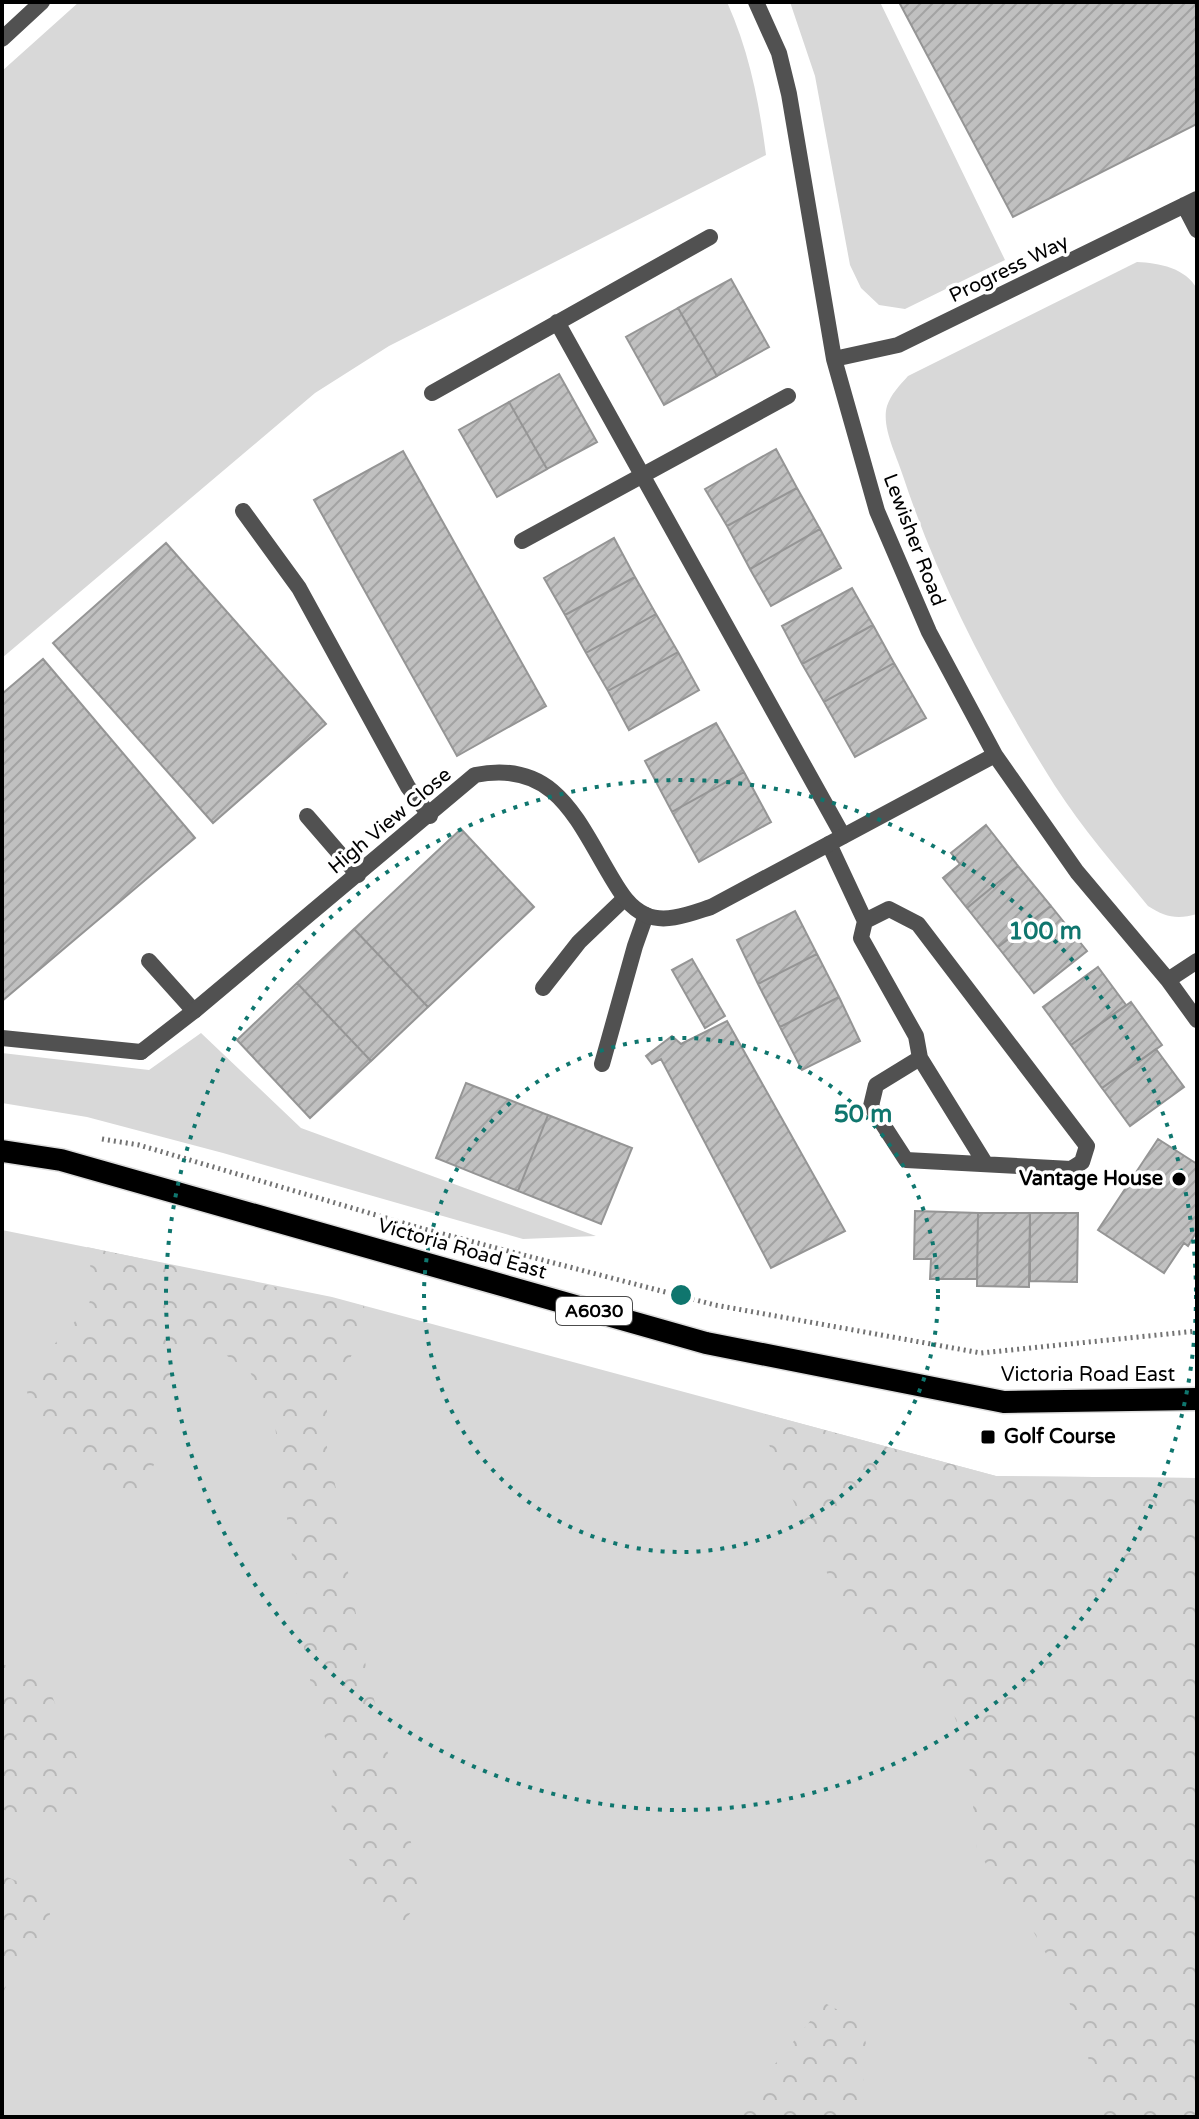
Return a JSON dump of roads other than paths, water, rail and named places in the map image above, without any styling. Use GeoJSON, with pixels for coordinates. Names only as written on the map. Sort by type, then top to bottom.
{"type":"FeatureCollection","features":[{"type":"Feature","properties":{"kind":"highway","name":"Victoria Road East"},"geometry":{"type":"LineString","coordinates":[[2,1151],[61,1160],[706,1343],[1004,1402],[1197,1399]]}},
{"type":"Feature","properties":{"kind":"street"},"geometry":{"type":"LineString","coordinates":[[2,39],[42,2]]}},
{"type":"Feature","properties":{"kind":"street","name":"Lewisher Road"},"geometry":{"type":"LineString","coordinates":[[756,2],[779,53],[789,94],[834,359],[877,511],[929,632],[995,755],[1077,872],[1168,980],[1197,1020]]}},
{"type":"Feature","properties":{"kind":"street"},"geometry":{"type":"LineString","coordinates":[[1190,202],[1197,230]]}},
{"type":"Feature","properties":{"kind":"street","name":"Progress Way"},"geometry":{"type":"LineString","coordinates":[[834,359],[898,345],[1190,202]]}},
{"type":"Feature","properties":{"kind":"street"},"geometry":{"type":"LineString","coordinates":[[432,393],[710,237]]}},
{"type":"Feature","properties":{"kind":"street"},"geometry":{"type":"LineString","coordinates":[[557,322],[836,840],[865,921],[861,938],[916,1036],[920,1058],[985,1163]]}},
{"type":"Feature","properties":{"kind":"street"},"geometry":{"type":"LineString","coordinates":[[522,541],[788,396]]}},
{"type":"Feature","properties":{"kind":"street"},"geometry":{"type":"LineString","coordinates":[[243,511],[299,588],[408,787],[430,816]]}},
{"type":"Feature","properties":{"kind":"street"},"geometry":{"type":"LineString","coordinates":[[602,1064],[646,915],[664,919],[711,907],[995,755]]}},
{"type":"Feature","properties":{"kind":"street","name":"High View Close"},"geometry":{"type":"LineString","coordinates":[[2,1038],[141,1052],[430,816],[475,775],[498,771],[535,778],[567,804],[624,899],[646,915]]}},
{"type":"Feature","properties":{"kind":"street"},"geometry":{"type":"LineString","coordinates":[[307,816],[358,875]]}},
{"type":"Feature","properties":{"kind":"street"},"geometry":{"type":"LineString","coordinates":[[543,988],[579,942],[624,899]]}},
{"type":"Feature","properties":{"kind":"street"},"geometry":{"type":"LineString","coordinates":[[865,921],[889,909],[918,924],[1087,1146],[1082,1162],[1071,1169],[906,1160],[871,1106],[876,1085],[920,1058]]}},
{"type":"Feature","properties":{"kind":"street"},"geometry":{"type":"LineString","coordinates":[[149,961],[194,1011]]}},
{"type":"Feature","properties":{"kind":"street"},"geometry":{"type":"LineString","coordinates":[[1168,980],[1197,961]]}},
{"type":"Feature","properties":{"kind":"place","name":"Vantage House"},"geometry":{"type":"Point","coordinates":[1179,1179]}},
{"type":"Feature","properties":{"kind":"place","name":"Golf Course"},"geometry":{"type":"Point","coordinates":[988,1437]}}]}
